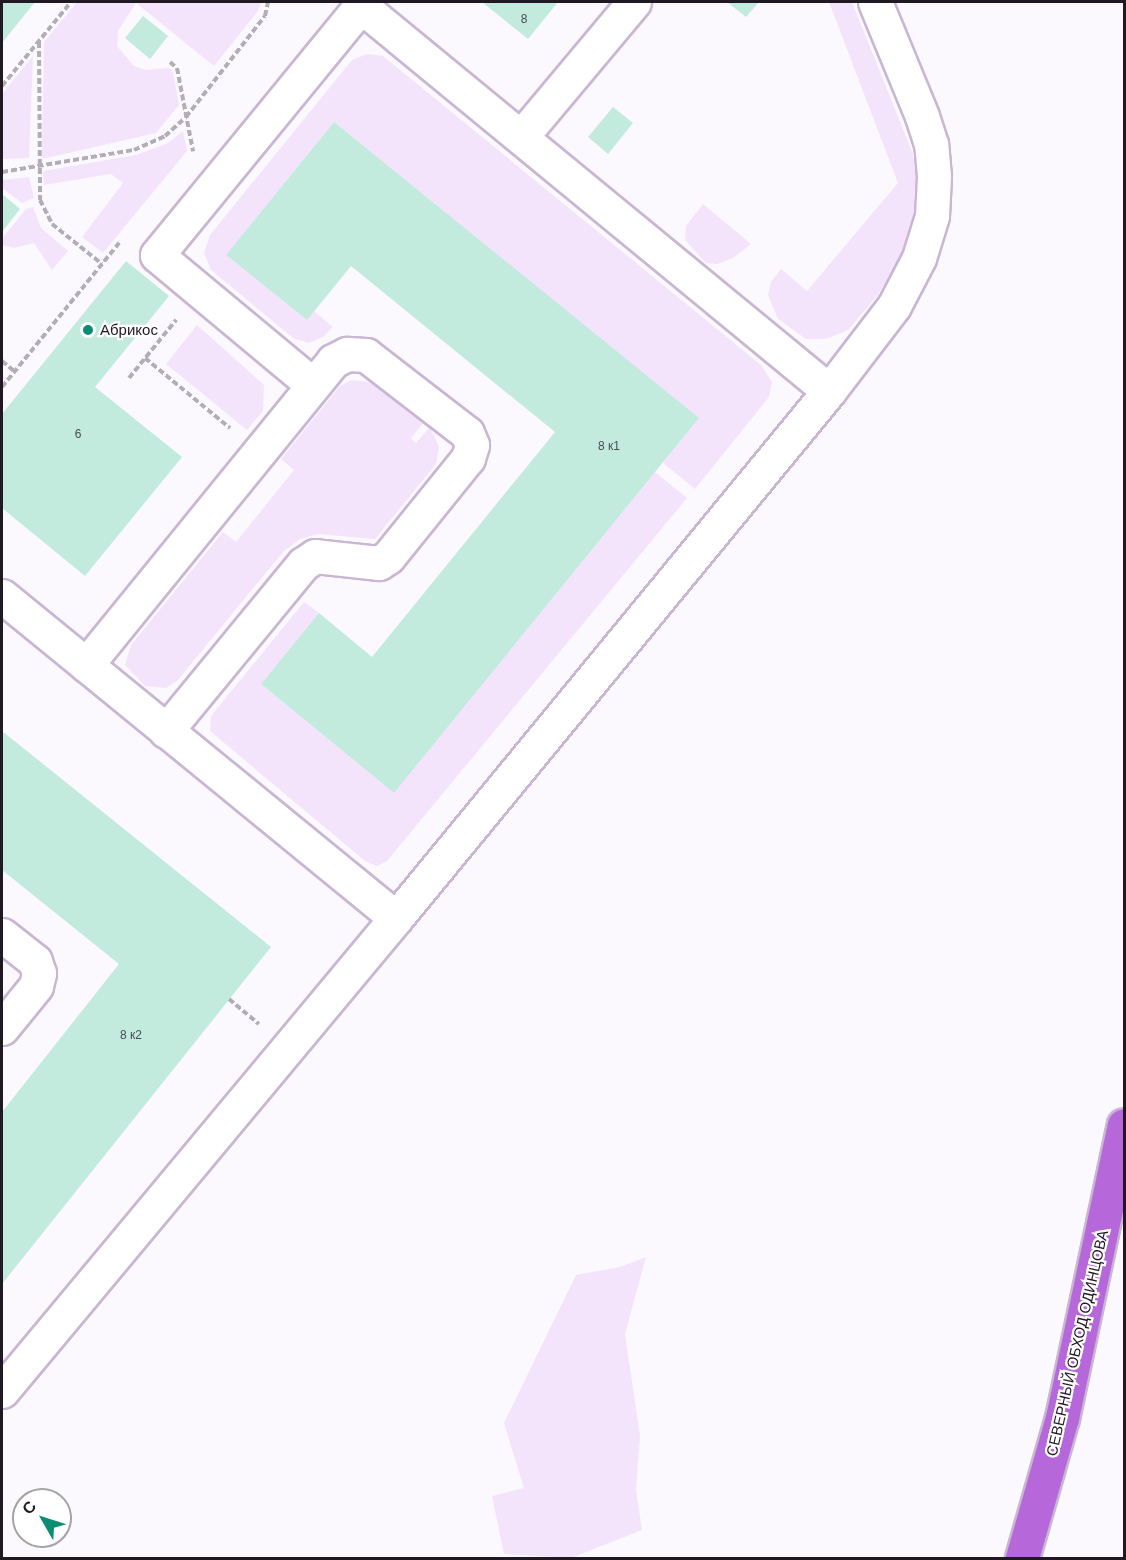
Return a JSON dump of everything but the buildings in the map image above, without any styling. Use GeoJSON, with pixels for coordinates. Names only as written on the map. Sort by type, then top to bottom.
{"type":"FeatureCollection","features":[{"type":"Feature","properties":{"kind":"highway","name":"СЕВЕРНЫЙ ОБХОД ОДИНЦОВА"},"geometry":{"type":"LineString","coordinates":[[1022,1558],[1062,1418],[1125,1125]]}},
{"type":"Feature","properties":{"kind":"lane"},"geometry":{"type":"LineString","coordinates":[[521,137],[634,2]]}},
{"type":"Feature","properties":{"kind":"lane"},"geometry":{"type":"LineString","coordinates":[[2,1391],[396,918],[829,391],[894,306],[919,258],[932,216],[931,144],[875,2]]}},
{"type":"Feature","properties":{"kind":"lane"},"geometry":{"type":"LineString","coordinates":[[313,385],[157,255],[361,6],[829,391]]}},
{"type":"Feature","properties":{"kind":"lane"},"geometry":{"type":"LineString","coordinates":[[86,665],[333,360],[347,354],[366,355],[467,433],[472,445],[468,458],[388,557],[379,563],[315,556],[303,564],[166,731]]}},
{"type":"Feature","properties":{"kind":"lane"},"geometry":{"type":"LineString","coordinates":[[2,596],[396,918]]}},
{"type":"Feature","properties":{"kind":"lane"},"geometry":{"type":"LineString","coordinates":[[2,935],[35,962],[39,973],[36,986],[2,1028]]}},
{"type":"Feature","properties":{"kind":"path"},"geometry":{"type":"LineString","coordinates":[[2,86],[71,2]]}},
{"type":"Feature","properties":{"kind":"path"},"geometry":{"type":"LineString","coordinates":[[2,172],[134,150],[165,136],[186,117],[265,16],[268,2]]}},
{"type":"Feature","properties":{"kind":"path"},"geometry":{"type":"LineString","coordinates":[[39,42],[37,167],[45,215],[102,264]]}},
{"type":"Feature","properties":{"kind":"path"},"geometry":{"type":"LineString","coordinates":[[170,62],[177,68],[194,154]]}},
{"type":"Feature","properties":{"kind":"path"},"geometry":{"type":"LineString","coordinates":[[129,378],[199,291]]}},
{"type":"Feature","properties":{"kind":"path"},"geometry":{"type":"LineString","coordinates":[[145,358],[258,452]]}},
{"type":"Feature","properties":{"kind":"path"},"geometry":{"type":"LineString","coordinates":[[2,361],[14,371]]}},
{"type":"Feature","properties":{"kind":"path"},"geometry":{"type":"LineString","coordinates":[[229,999],[261,1025]]}},
{"type":"Feature","properties":{"kind":"shaded area"},"geometry":{"type":"Polygon","coordinates":[[[77,2],[261,2],[258,11],[214,66],[136,3],[118,31],[117,46],[134,66],[146,70],[169,68],[173,72],[179,105],[156,133],[42,159],[44,42],[77,2]]]}},
{"type":"Feature","properties":{"kind":"shaded area"},"geometry":{"type":"Polygon","coordinates":[[[829,2],[852,2],[913,154],[917,186],[913,219],[900,258],[877,296],[848,330],[826,339],[806,339],[778,319],[768,295],[771,282],[781,269],[807,291],[898,183],[829,2]]]}},
{"type":"Feature","properties":{"kind":"shaded area"},"geometry":{"type":"Polygon","coordinates":[[[367,54],[383,56],[761,365],[772,382],[769,397],[695,489],[663,463],[698,418],[334,122],[226,255],[307,320],[314,311],[333,327],[323,337],[308,343],[293,338],[211,270],[204,253],[210,235],[352,60],[367,54]]]}},
{"type":"Feature","properties":{"kind":"shaded area"},"geometry":{"type":"Polygon","coordinates":[[[33,56],[29,158],[2,159],[2,94],[33,56]]]}},
{"type":"Feature","properties":{"kind":"shaded area"},"geometry":{"type":"Polygon","coordinates":[[[183,131],[187,151],[103,253],[82,237],[123,183],[111,174],[44,185],[43,171],[136,155],[168,143],[183,131]]]}},
{"type":"Feature","properties":{"kind":"shaded area"},"geometry":{"type":"Polygon","coordinates":[[[29,177],[34,198],[22,203],[2,188],[2,180],[29,177]]]}},
{"type":"Feature","properties":{"kind":"shaded area"},"geometry":{"type":"Polygon","coordinates":[[[703,204],[751,244],[733,258],[717,264],[706,263],[685,240],[686,226],[703,204]]]}},
{"type":"Feature","properties":{"kind":"shaded area"},"geometry":{"type":"Polygon","coordinates":[[[33,207],[41,228],[68,251],[52,270],[34,243],[14,248],[2,245],[2,239],[26,209],[33,207]]]}},
{"type":"Feature","properties":{"kind":"shaded area"},"geometry":{"type":"Polygon","coordinates":[[[197,325],[264,385],[263,411],[247,430],[166,364],[197,325]]]}},
{"type":"Feature","properties":{"kind":"shaded area"},"geometry":{"type":"Polygon","coordinates":[[[352,380],[376,383],[424,422],[411,438],[416,443],[430,427],[439,447],[436,464],[375,539],[318,534],[300,539],[283,552],[177,681],[166,688],[145,686],[125,665],[131,645],[223,532],[236,542],[294,470],[281,459],[340,386],[352,380]]]}},
{"type":"Feature","properties":{"kind":"shaded area"},"geometry":{"type":"Polygon","coordinates":[[[655,472],[687,498],[387,861],[377,866],[365,861],[210,731],[211,716],[304,602],[319,613],[261,684],[394,793],[655,472]]]}},
{"type":"Feature","properties":{"kind":"shaded area"},"geometry":{"type":"Polygon","coordinates":[[[646,1257],[625,1334],[640,1436],[636,1490],[642,1530],[571,1558],[504,1554],[492,1496],[524,1488],[504,1423],[576,1275],[620,1267],[646,1257]]]}},
{"type":"Feature","properties":{"kind":"place","name":"Абрикос"},"geometry":{"type":"Point","coordinates":[88,330]}}]}
